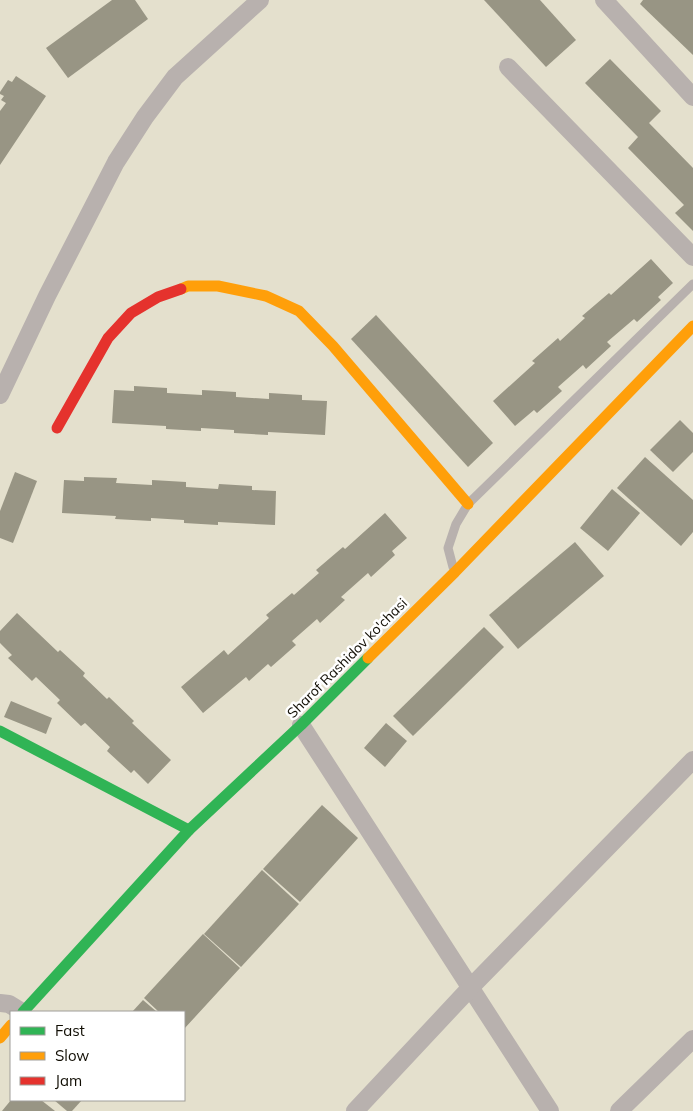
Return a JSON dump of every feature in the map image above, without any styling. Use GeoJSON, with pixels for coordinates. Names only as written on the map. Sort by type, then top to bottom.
{"type":"FeatureCollection","features":[{"type":"Feature","properties":{"kind":"main road"},"geometry":{"type":"LineString","coordinates":[[56,428],[108,338],[131,313],[158,297],[188,286],[218,286],[266,296],[299,311],[333,346],[468,504]]}},
{"type":"Feature","properties":{"kind":"main road","name":"Sharof Rashidov ko'chasi"},"geometry":{"type":"LineString","coordinates":[[24,1011],[189,830],[301,725],[455,572],[693,326]]}},
{"type":"Feature","properties":{"kind":"main road"},"geometry":{"type":"LineString","coordinates":[[0,732],[189,830]]}},
{"type":"Feature","properties":{"kind":"main road"},"geometry":{"type":"LineString","coordinates":[[0,1038],[10,1026]]}},
{"type":"Feature","properties":{"kind":"street"},"geometry":{"type":"LineString","coordinates":[[0,396],[47,296],[116,162],[145,117],[175,77],[260,0]]}},
{"type":"Feature","properties":{"kind":"street"},"geometry":{"type":"LineString","coordinates":[[604,0],[693,98]]}},
{"type":"Feature","properties":{"kind":"street"},"geometry":{"type":"LineString","coordinates":[[508,67],[693,257]]}},
{"type":"Feature","properties":{"kind":"street"},"geometry":{"type":"LineString","coordinates":[[301,725],[550,1111]]}},
{"type":"Feature","properties":{"kind":"street"},"geometry":{"type":"LineString","coordinates":[[355,1111],[471,987],[693,760]]}},
{"type":"Feature","properties":{"kind":"street"},"geometry":{"type":"LineString","coordinates":[[0,1003],[9,1004],[21,1011]]}},
{"type":"Feature","properties":{"kind":"street"},"geometry":{"type":"LineString","coordinates":[[619,1111],[693,1039]]}},
{"type":"Feature","properties":{"kind":"lane"},"geometry":{"type":"LineString","coordinates":[[455,572],[448,548],[456,524],[468,504],[693,284]]}},
{"type":"Feature","properties":{"kind":"building"},"geometry":{"type":"Polygon","coordinates":[[[112,0],[135,0],[148,19],[68,78],[46,48],[112,0]]]}},
{"type":"Feature","properties":{"kind":"building"},"geometry":{"type":"Polygon","coordinates":[[[484,0],[540,0],[576,40],[546,67],[484,0]]]}},
{"type":"Feature","properties":{"kind":"building"},"geometry":{"type":"Polygon","coordinates":[[[643,0],[693,0],[693,55],[640,4],[643,0]]]}},
{"type":"Feature","properties":{"kind":"building"},"geometry":{"type":"Polygon","coordinates":[[[610,59],[661,111],[649,123],[693,168],[693,231],[675,213],[684,205],[628,148],[638,137],[585,83],[610,59]]]}},
{"type":"Feature","properties":{"kind":"building"},"geometry":{"type":"Polygon","coordinates":[[[16,76],[46,96],[0,165],[0,111],[6,103],[1,100],[4,96],[0,92],[8,80],[12,82],[16,76]]]}},
{"type":"Feature","properties":{"kind":"building"},"geometry":{"type":"Polygon","coordinates":[[[651,259],[673,283],[658,297],[661,300],[637,322],[634,319],[607,342],[611,346],[586,369],[583,365],[558,387],[562,391],[537,413],[534,410],[515,426],[493,401],[535,363],[532,361],[558,338],[560,341],[585,318],[582,316],[609,293],[611,295],[651,259]]]}},
{"type":"Feature","properties":{"kind":"building"},"geometry":{"type":"Polygon","coordinates":[[[376,315],[493,443],[468,467],[351,339],[376,315]]]}},
{"type":"Feature","properties":{"kind":"building"},"geometry":{"type":"Polygon","coordinates":[[[134,386],[167,388],[167,393],[202,395],[202,390],[236,392],[236,397],[269,399],[269,393],[302,395],[302,400],[327,401],[325,435],[268,432],[268,435],[234,433],[234,430],[201,428],[201,431],[166,429],[166,426],[112,423],[114,390],[134,391],[134,386]]]}},
{"type":"Feature","properties":{"kind":"building"},"geometry":{"type":"Polygon","coordinates":[[[680,420],[693,433],[693,452],[673,472],[650,450],[680,420]]]}},
{"type":"Feature","properties":{"kind":"building"},"geometry":{"type":"Polygon","coordinates":[[[645,457],[693,500],[693,532],[681,546],[617,488],[645,457]]]}},
{"type":"Feature","properties":{"kind":"building"},"geometry":{"type":"Polygon","coordinates":[[[15,472],[37,481],[13,543],[0,538],[0,511],[15,472]]]}},
{"type":"Feature","properties":{"kind":"building"},"geometry":{"type":"Polygon","coordinates":[[[84,477],[117,478],[116,483],[152,485],[152,480],[186,482],[186,487],[218,489],[219,484],[252,486],[252,490],[276,491],[275,525],[218,522],[218,525],[184,523],[184,520],[151,518],[151,521],[115,519],[116,516],[62,513],[64,480],[84,481],[84,477]]]}},
{"type":"Feature","properties":{"kind":"building"},"geometry":{"type":"Polygon","coordinates":[[[612,489],[640,513],[608,551],[580,528],[612,489]]]}},
{"type":"Feature","properties":{"kind":"building"},"geometry":{"type":"Polygon","coordinates":[[[385,513],[407,538],[392,551],[395,555],[371,577],[368,573],[341,597],[345,600],[320,623],[317,619],[292,641],[296,645],[271,667],[268,664],[249,681],[246,677],[203,713],[181,687],[224,650],[228,655],[269,618],[266,615],[292,593],[294,595],[319,573],[316,570],[343,547],[345,549],[385,513]]]}},
{"type":"Feature","properties":{"kind":"building"},"geometry":{"type":"Polygon","coordinates":[[[575,542],[604,576],[518,649],[489,615],[575,542]]]}},
{"type":"Feature","properties":{"kind":"building"},"geometry":{"type":"Polygon","coordinates":[[[17,613],[58,652],[60,650],[85,673],[83,676],[107,699],[109,697],[134,721],[132,723],[171,760],[148,784],[134,770],[131,773],[107,751],[110,747],[85,723],[81,726],[57,703],[60,700],[36,677],[32,681],[8,658],[12,655],[0,643],[0,631],[17,613]]]}},
{"type":"Feature","properties":{"kind":"building"},"geometry":{"type":"Polygon","coordinates":[[[484,627],[504,647],[413,736],[393,716],[484,627]]]}},
{"type":"Feature","properties":{"kind":"building"},"geometry":{"type":"Polygon","coordinates":[[[11,701],[52,718],[46,734],[4,717],[11,701]]]}},
{"type":"Feature","properties":{"kind":"building"},"geometry":{"type":"Polygon","coordinates":[[[386,723],[407,741],[385,767],[364,748],[386,723]]]}},
{"type":"Feature","properties":{"kind":"building"},"geometry":{"type":"Polygon","coordinates":[[[322,805],[358,838],[300,902],[263,869],[322,805]]]}},
{"type":"Feature","properties":{"kind":"building"},"geometry":{"type":"Polygon","coordinates":[[[262,870],[299,904],[241,967],[204,934],[262,870]]]}},
{"type":"Feature","properties":{"kind":"building"},"geometry":{"type":"Polygon","coordinates":[[[203,934],[240,968],[185,1028],[185,1011],[158,1011],[144,998],[203,934]]]}},
{"type":"Feature","properties":{"kind":"building"},"geometry":{"type":"Polygon","coordinates":[[[143,1000],[156,1011],[133,1011],[143,1000]]]}},
{"type":"Feature","properties":{"kind":"building"},"geometry":{"type":"Polygon","coordinates":[[[10,1101],[42,1101],[55,1111],[2,1111],[10,1101]]]}},
{"type":"Feature","properties":{"kind":"building"},"geometry":{"type":"Polygon","coordinates":[[[55,1101],[81,1101],[72,1111],[67,1111],[55,1101]]]}},
{"type":"Feature","properties":{"kind":"traffic: fast"},"geometry":{"type":"LineString","coordinates":[[24,1011],[189,830],[301,725],[368,658]]}},
{"type":"Feature","properties":{"kind":"traffic: fast"},"geometry":{"type":"LineString","coordinates":[[0,731],[189,830]]}},
{"type":"Feature","properties":{"kind":"traffic: slow"},"geometry":{"type":"LineString","coordinates":[[181,289],[188,286],[218,286],[266,296],[299,311],[333,346],[468,504]]}},
{"type":"Feature","properties":{"kind":"traffic: slow"},"geometry":{"type":"LineString","coordinates":[[368,658],[455,572],[693,326]]}},
{"type":"Feature","properties":{"kind":"traffic: slow"},"geometry":{"type":"LineString","coordinates":[[0,1038],[10,1026]]}},
{"type":"Feature","properties":{"kind":"traffic: jam"},"geometry":{"type":"LineString","coordinates":[[57,428],[108,338],[131,313],[158,297],[181,289]]}}]}
